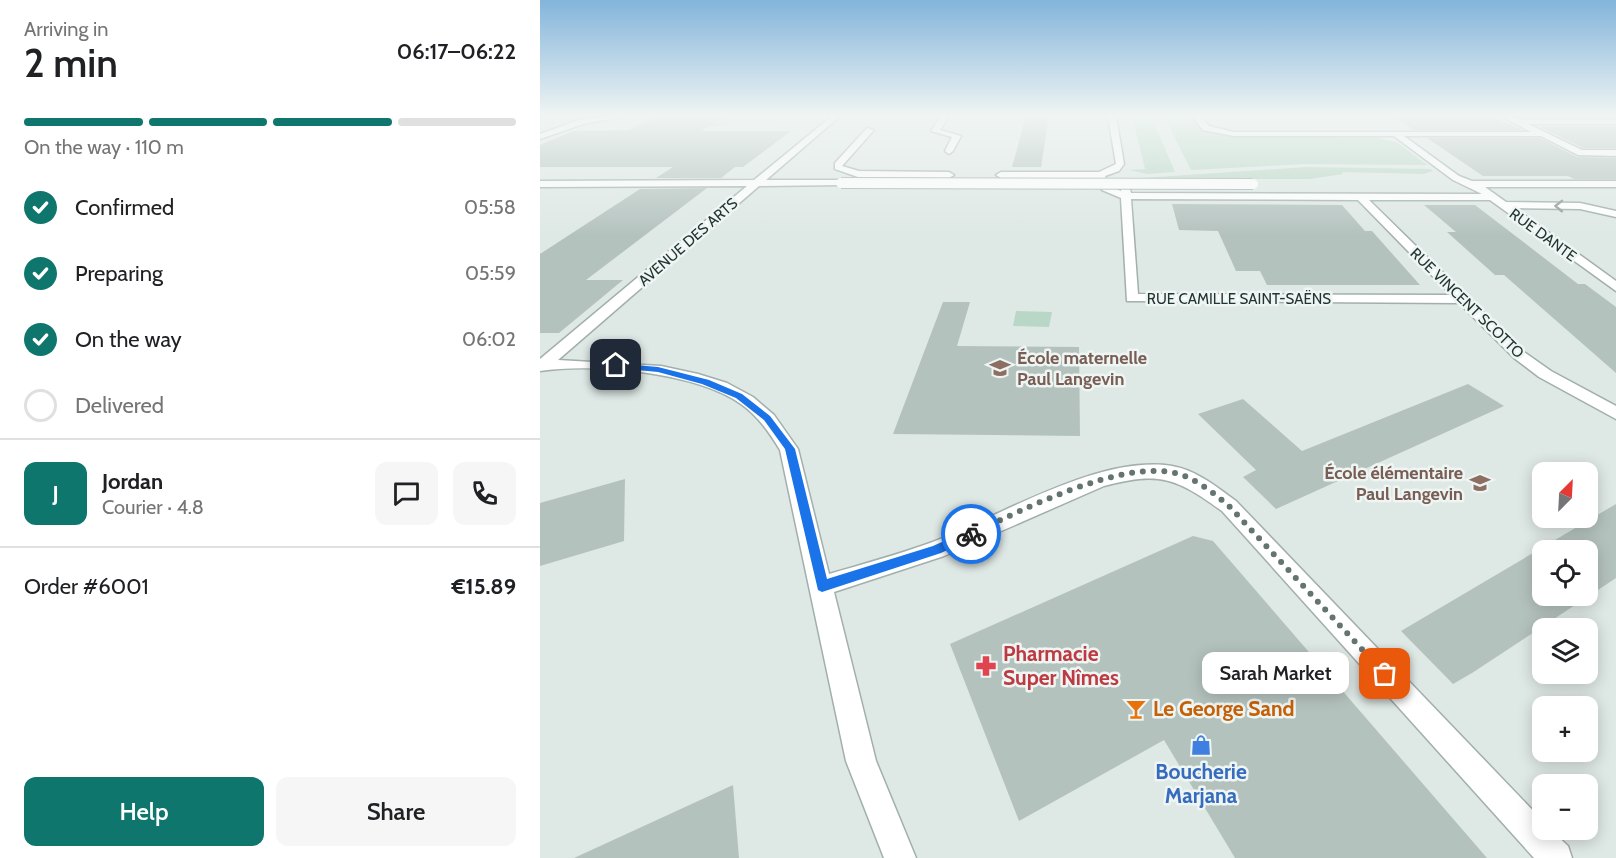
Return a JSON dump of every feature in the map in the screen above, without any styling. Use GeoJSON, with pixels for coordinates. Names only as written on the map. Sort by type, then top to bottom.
{"type":"FeatureCollection","features":[{"type":"Feature","properties":{"kind":"street","name":"AVENUE DES ARTS"},"geometry":{"type":"LineString","coordinates":[[541,365],[789,156]]}},
{"type":"Feature","properties":{"kind":"street"},"geometry":{"type":"LineString","coordinates":[[847,156],[838,167],[858,174],[949,175]]}},
{"type":"Feature","properties":{"kind":"street"},"geometry":{"type":"LineString","coordinates":[[1001,175],[1100,175],[1116,169],[1120,164],[1119,156]]}},
{"type":"Feature","properties":{"kind":"street","name":"RUE DANTE"},"geometry":{"type":"LineString","coordinates":[[1426,156],[1456,178],[1490,196],[1616,287]]}},
{"type":"Feature","properties":{"kind":"street"},"geometry":{"type":"LineString","coordinates":[[1100,175],[1105,189],[1264,184]]}},
{"type":"Feature","properties":{"kind":"street"},"geometry":{"type":"LineString","coordinates":[[540,184],[841,183],[1360,196],[1490,196]]}},
{"type":"Feature","properties":{"kind":"street"},"geometry":{"type":"LineString","coordinates":[[1445,184],[1616,184]]}},
{"type":"Feature","properties":{"kind":"street","name":"RUE CAMILLE SAINT-SAËNS"},"geometry":{"type":"LineString","coordinates":[[1125,190],[1132,298],[1462,300]]}},
{"type":"Feature","properties":{"kind":"street","name":"RUE VINCENT SCOTTO"},"geometry":{"type":"LineString","coordinates":[[1360,196],[1519,355],[1545,374],[1616,413]]}},
{"type":"Feature","properties":{"kind":"street"},"geometry":{"type":"LineString","coordinates":[[1502,205],[1580,206],[1616,214]]}},
{"type":"Feature","properties":{"kind":"street"},"geometry":{"type":"LineString","coordinates":[[541,365],[605,365],[658,370],[705,382],[739,396],[767,418],[789,449],[861,761],[900,858]]}},
{"type":"Feature","properties":{"kind":"street"},"geometry":{"type":"LineString","coordinates":[[822,586],[936,550],[1098,480],[1129,472],[1155,471],[1185,476],[1212,492],[1229,506],[1556,858]]}},
{"type":"Feature","properties":{"kind":"green space"},"geometry":{"type":"Polygon","coordinates":[[[1142,156],[1168,156],[1175,172],[1147,174],[1129,170],[1145,169],[1142,156]]]}},
{"type":"Feature","properties":{"kind":"green space"},"geometry":{"type":"Polygon","coordinates":[[[1184,156],[1415,156],[1427,165],[1304,164],[1191,170],[1184,156]]]}},
{"type":"Feature","properties":{"kind":"green space"},"geometry":{"type":"Polygon","coordinates":[[[1307,167],[1431,169],[1433,171],[1424,174],[1342,172],[1343,174],[1310,179],[1127,179],[1307,167]]]}},
{"type":"Feature","properties":{"kind":"green space"},"geometry":{"type":"Polygon","coordinates":[[[1016,311],[1052,312],[1049,327],[1013,326],[1016,311]]]}},
{"type":"Feature","properties":{"kind":"building"},"geometry":{"type":"Polygon","coordinates":[[[540,156],[758,156],[743,167],[735,167],[721,178],[656,178],[673,167],[540,167],[540,156]]]}},
{"type":"Feature","properties":{"kind":"building"},"geometry":{"type":"Polygon","coordinates":[[[1015,156],[1043,156],[1041,167],[1012,167],[1015,156]]]}},
{"type":"Feature","properties":{"kind":"building"},"geometry":{"type":"Polygon","coordinates":[[[1454,156],[1616,158],[1616,179],[1574,179],[1568,176],[1483,176],[1454,156]]]}},
{"type":"Feature","properties":{"kind":"building"},"geometry":{"type":"Polygon","coordinates":[[[707,188],[586,280],[623,280],[559,333],[540,333],[540,254],[640,189],[707,188]]]}},
{"type":"Feature","properties":{"kind":"building"},"geometry":{"type":"Polygon","coordinates":[[[1172,204],[1342,205],[1365,231],[1372,231],[1420,285],[1267,285],[1260,271],[1236,271],[1218,231],[1179,230],[1172,204]]]}},
{"type":"Feature","properties":{"kind":"building"},"geometry":{"type":"Polygon","coordinates":[[[1424,205],[1475,205],[1578,284],[1585,284],[1616,307],[1616,373],[1504,275],[1495,275],[1447,232],[1456,232],[1424,205]]]}},
{"type":"Feature","properties":{"kind":"building","name":"École maternelle Paul Langevin"},"geometry":{"type":"Polygon","coordinates":[[[943,302],[970,302],[957,346],[1079,347],[1080,436],[893,434],[943,302]]]}},
{"type":"Feature","properties":{"kind":"building"},"geometry":{"type":"Polygon","coordinates":[[[1468,384],[1504,406],[1276,509],[1243,477],[1256,470],[1198,414],[1243,399],[1302,451],[1468,384]]]}},
{"type":"Feature","properties":{"kind":"building"},"geometry":{"type":"Polygon","coordinates":[[[625,479],[624,541],[540,566],[540,503],[625,479]]]}},
{"type":"Feature","properties":{"kind":"building"},"geometry":{"type":"Polygon","coordinates":[[[1616,504],[1616,578],[1598,590],[1598,540],[1555,540],[1575,528],[1598,528],[1598,515],[1616,504]]]}},
{"type":"Feature","properties":{"kind":"building"},"geometry":{"type":"Polygon","coordinates":[[[1193,536],[1213,541],[1487,858],[1235,858],[1164,740],[1019,821],[950,644],[1193,536]]]}},
{"type":"Feature","properties":{"kind":"building"},"geometry":{"type":"Polygon","coordinates":[[[1532,554],[1532,606],[1574,606],[1555,618],[1532,618],[1532,633],[1453,684],[1401,631],[1532,554]]]}},
{"type":"Feature","properties":{"kind":"building"},"geometry":{"type":"Polygon","coordinates":[[[733,785],[739,858],[574,858],[733,785]]]}},
{"type":"Feature","properties":{"kind":"way so far"},"geometry":{"type":"LineString","coordinates":[[971,534],[1098,480],[1129,472],[1155,471],[1185,476],[1212,492],[1229,506],[1385,674]]}},
{"type":"Feature","properties":{"kind":"place","name":"École maternelle Paul Langevin"},"geometry":{"type":"Point","coordinates":[1000,368]}},
{"type":"Feature","properties":{"kind":"place","name":"École élémentaire Paul Langevin"},"geometry":{"type":"Point","coordinates":[1480,483]}},
{"type":"Feature","properties":{"kind":"place","name":"Pharmacie Super Nîmes"},"geometry":{"type":"Point","coordinates":[986,666]}},
{"type":"Feature","properties":{"kind":"place","name":"Sarah Market"},"geometry":{"type":"Point","coordinates":[1385,674]}},
{"type":"Feature","properties":{"kind":"place","name":"Le George Sand"},"geometry":{"type":"Point","coordinates":[1136,709]}},
{"type":"Feature","properties":{"kind":"place","name":"Boucherie Marjana"},"geometry":{"type":"Point","coordinates":[1201,745]}},
{"type":"Feature","properties":{"kind":"route"},"geometry":{"type":"LineString","coordinates":[[616,365],[658,370],[705,382],[739,396],[767,418],[789,449],[822,586],[936,550],[971,534]]}}]}
